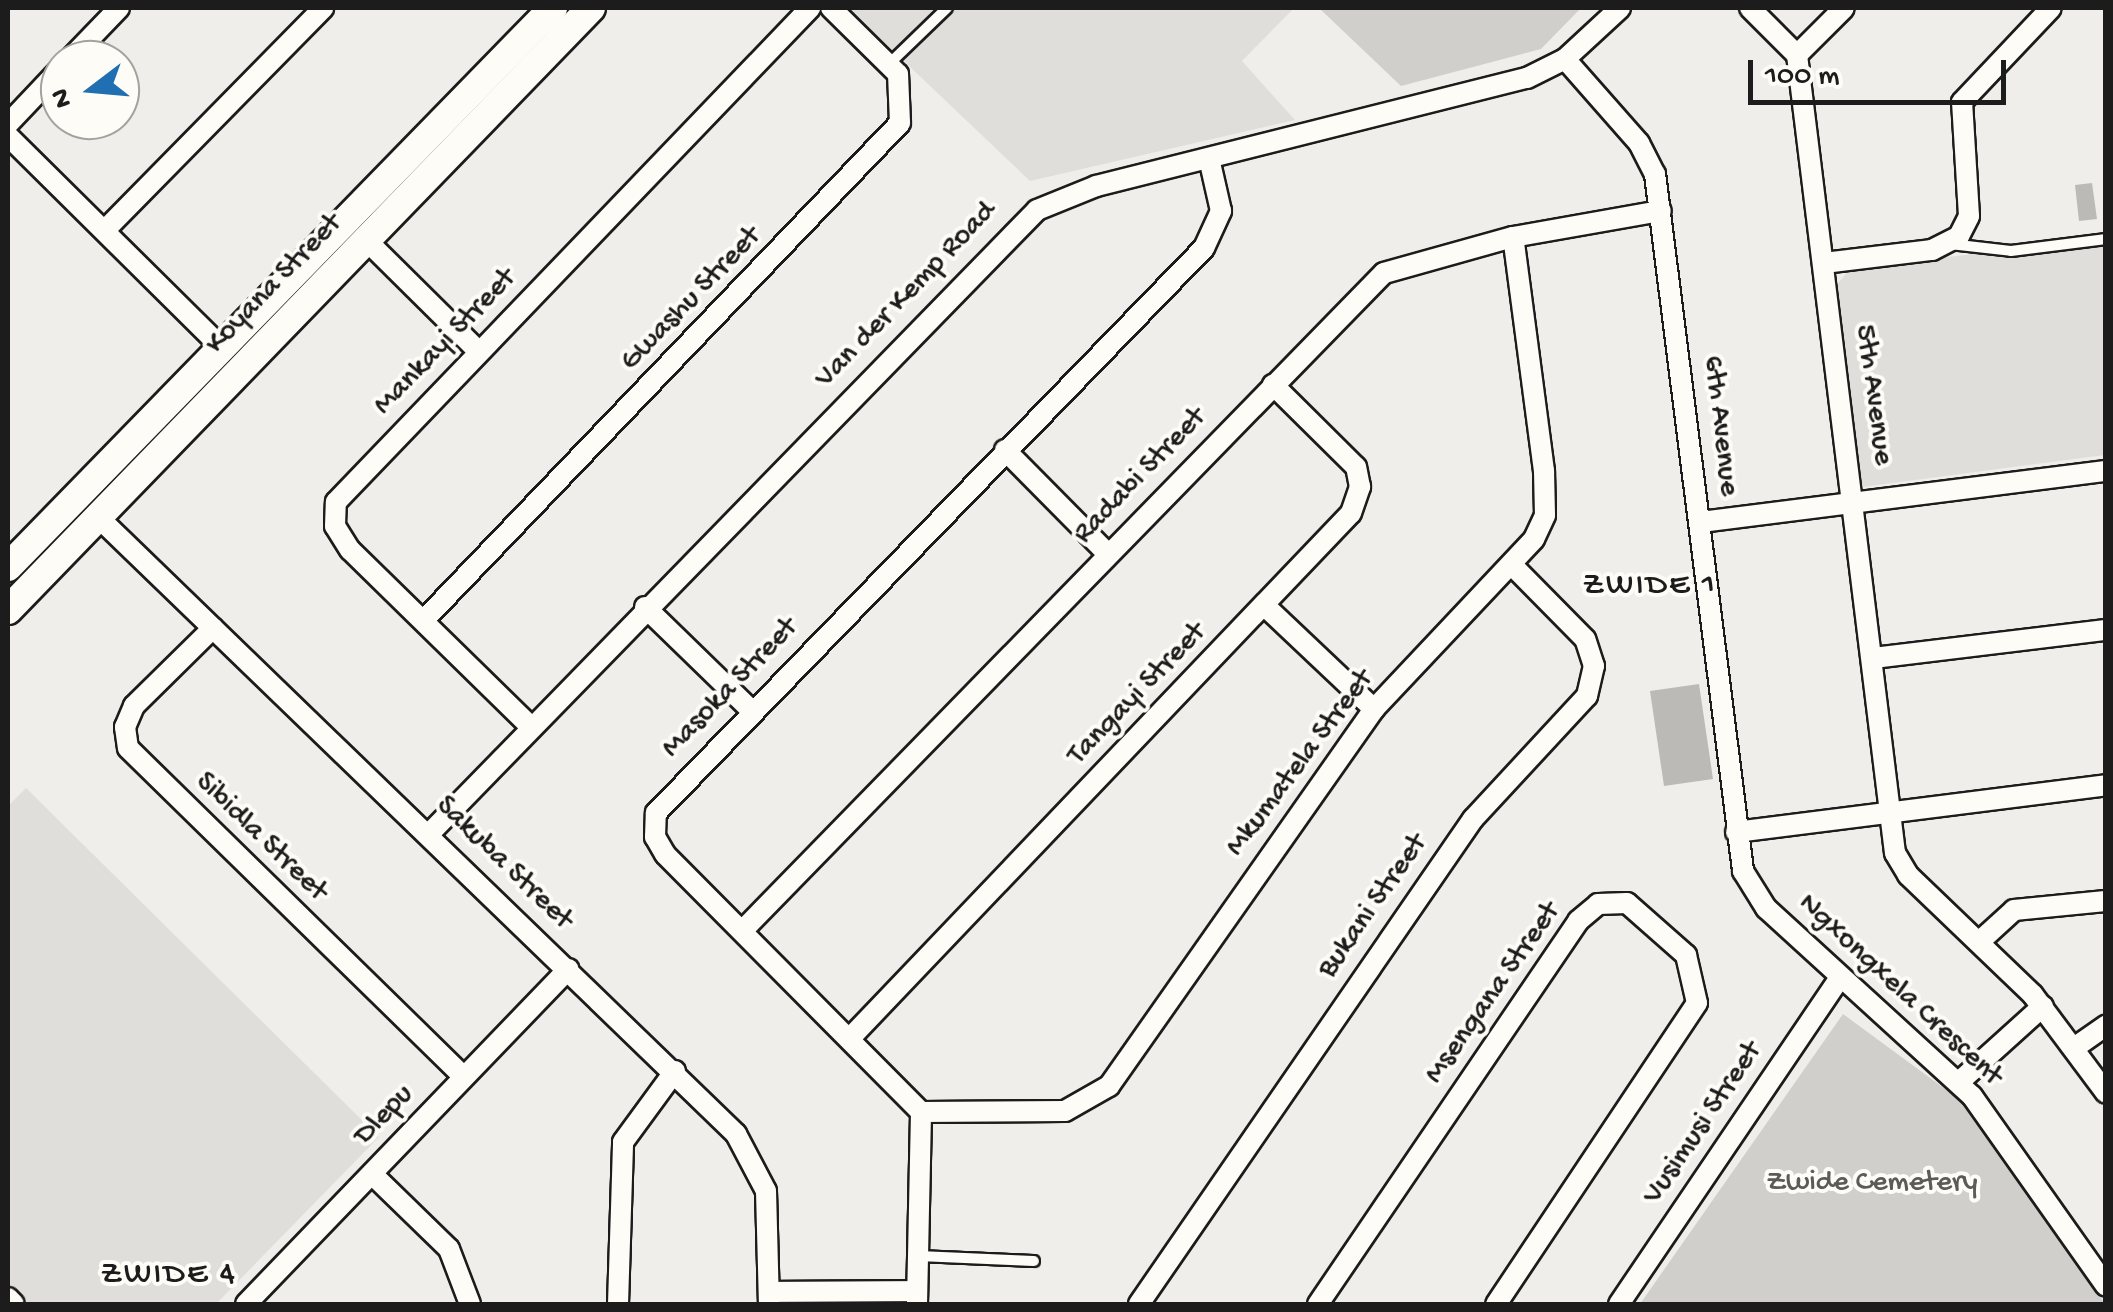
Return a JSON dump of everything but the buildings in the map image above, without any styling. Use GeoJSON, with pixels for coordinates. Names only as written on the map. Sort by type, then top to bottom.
{"type":"FeatureCollection","features":[{"type":"Feature","properties":{"kind":"main road","name":"Koyana Street"},"geometry":{"type":"LineString","coordinates":[[8,567],[552,8]]}},
{"type":"Feature","properties":{"kind":"main road","name":"Koyana Street"},"geometry":{"type":"LineString","coordinates":[[8,610],[591,8]]}},
{"type":"Feature","properties":{"kind":"street"},"geometry":{"type":"LineString","coordinates":[[89,40],[120,8]]}},
{"type":"Feature","properties":{"kind":"street"},"geometry":{"type":"LineString","coordinates":[[106,229],[323,8]]}},
{"type":"Feature","properties":{"kind":"street","name":"Mankayi Street"},"geometry":{"type":"LineString","coordinates":[[529,724],[350,550],[334,510],[478,351],[810,8]]}},
{"type":"Feature","properties":{"kind":"street"},"geometry":{"type":"LineString","coordinates":[[831,8],[890,64]]}},
{"type":"Feature","properties":{"kind":"street","name":"Van der Kemp Road"},"geometry":{"type":"LineString","coordinates":[[429,834],[529,724],[1012,229],[1073,192],[1504,84],[1565,59],[1620,8]]}},
{"type":"Feature","properties":{"kind":"street"},"geometry":{"type":"LineString","coordinates":[[1750,8],[1797,55],[1844,8]]}},
{"type":"Feature","properties":{"kind":"street"},"geometry":{"type":"LineString","coordinates":[[1824,263],[1949,244],[1969,216],[1962,102],[2052,8]]}},
{"type":"Feature","properties":{"kind":"street","name":"5th Avenue"},"geometry":{"type":"LineString","coordinates":[[1797,55],[1856,502],[1892,842],[1908,875],[2043,1006],[2106,1093]]}},
{"type":"Feature","properties":{"kind":"street","name":"6th Avenue"},"geometry":{"type":"LineString","coordinates":[[1565,59],[1648,158],[1661,211],[1736,832]]}},
{"type":"Feature","properties":{"kind":"street","name":"Gwashu Street"},"geometry":{"type":"LineString","coordinates":[[424,620],[889,140],[905,105],[890,64]]}},
{"type":"Feature","properties":{"kind":"street"},"geometry":{"type":"LineString","coordinates":[[8,124],[40,90]]}},
{"type":"Feature","properties":{"kind":"street"},"geometry":{"type":"LineString","coordinates":[[8,136],[222,347]]}},
{"type":"Feature","properties":{"kind":"street","name":"Masoka Street"},"geometry":{"type":"LineString","coordinates":[[921,1112],[852,1035],[665,854],[654,829],[659,807],[1215,233],[1221,211],[1210,158]]}},
{"type":"Feature","properties":{"kind":"street","name":"Radabi Street"},"geometry":{"type":"LineString","coordinates":[[744,929],[1384,274],[1513,237],[1661,211]]}},
{"type":"Feature","properties":{"kind":"street","name":"Mkumatela Street"},"geometry":{"type":"LineString","coordinates":[[921,1112],[1065,1111],[1109,1086],[1374,708],[1512,564],[1541,527],[1546,497],[1513,237]]}},
{"type":"Feature","properties":{"kind":"street"},"geometry":{"type":"LineString","coordinates":[[365,239],[478,351]]}},
{"type":"Feature","properties":{"kind":"street","name":"Tangayi Street"},"geometry":{"type":"LineString","coordinates":[[852,1035],[1340,527],[1360,487],[1350,458],[1274,385]]}},
{"type":"Feature","properties":{"kind":"street"},"geometry":{"type":"LineString","coordinates":[[1005,450],[1108,554]]}},
{"type":"Feature","properties":{"kind":"street"},"geometry":{"type":"LineString","coordinates":[[1700,522],[2106,472]]}},
{"type":"Feature","properties":{"kind":"street","name":"Sakuba Street"},"geometry":{"type":"LineString","coordinates":[[97,516],[736,1134],[758,1168],[770,1209],[769,1298]]}},
{"type":"Feature","properties":{"kind":"street","name":"Bukani Street"},"geometry":{"type":"LineString","coordinates":[[1139,1304],[1473,818],[1587,696],[1594,666],[1585,639],[1512,564]]}},
{"type":"Feature","properties":{"kind":"street"},"geometry":{"type":"LineString","coordinates":[[645,606],[752,711]]}},
{"type":"Feature","properties":{"kind":"street"},"geometry":{"type":"LineString","coordinates":[[1266,606],[1374,708]]}},
{"type":"Feature","properties":{"kind":"street","name":"Sibidla Street"},"geometry":{"type":"LineString","coordinates":[[213,628],[134,706],[125,727],[128,748],[464,1077]]}},
{"type":"Feature","properties":{"kind":"street"},"geometry":{"type":"LineString","coordinates":[[1873,658],[2106,630]]}},
{"type":"Feature","properties":{"kind":"street"},"geometry":{"type":"LineString","coordinates":[[1736,832],[2106,785]]}},
{"type":"Feature","properties":{"kind":"street","name":"Ngxongxela Crescent"},"geometry":{"type":"LineString","coordinates":[[1736,832],[1756,896],[1959,1082],[2106,1286]]}},
{"type":"Feature","properties":{"kind":"street"},"geometry":{"type":"LineString","coordinates":[[1979,942],[2014,910],[2106,900]]}},
{"type":"Feature","properties":{"kind":"street","name":"Msengana Street"},"geometry":{"type":"LineString","coordinates":[[1318,1304],[1578,922],[1598,904],[1627,902],[1686,955],[1697,1003],[1496,1304]]}},
{"type":"Feature","properties":{"kind":"street","name":"Dlepu"},"geometry":{"type":"LineString","coordinates":[[246,1304],[568,970]]}},
{"type":"Feature","properties":{"kind":"street","name":"Vusimusi Street"},"geometry":{"type":"LineString","coordinates":[[1619,1304],[1840,977]]}},
{"type":"Feature","properties":{"kind":"street"},"geometry":{"type":"LineString","coordinates":[[1959,1082],[2043,1006]]}},
{"type":"Feature","properties":{"kind":"street"},"geometry":{"type":"LineString","coordinates":[[2074,1048],[2106,1026]]}},
{"type":"Feature","properties":{"kind":"street"},"geometry":{"type":"LineString","coordinates":[[618,1304],[623,1142],[675,1071]]}},
{"type":"Feature","properties":{"kind":"street"},"geometry":{"type":"LineString","coordinates":[[769,1298],[917,1298],[921,1112]]}},
{"type":"Feature","properties":{"kind":"street"},"geometry":{"type":"LineString","coordinates":[[372,1174],[448,1249],[470,1304]]}},
{"type":"Feature","properties":{"kind":"street"},"geometry":{"type":"LineString","coordinates":[[8,1298],[14,1304]]}},
{"type":"Feature","properties":{"kind":"lane"},"geometry":{"type":"LineString","coordinates":[[890,64],[947,8]]}},
{"type":"Feature","properties":{"kind":"lane"},"geometry":{"type":"LineString","coordinates":[[1949,244],[2011,251],[2106,239]]}},
{"type":"Feature","properties":{"kind":"lane"},"geometry":{"type":"LineString","coordinates":[[918,1256],[1034,1260]]}},
{"type":"Feature","properties":{"kind":"shaded area"},"geometry":{"type":"Polygon","coordinates":[[[848,8],[1294,8],[1242,61],[1295,120],[1030,181],[848,8]]]}},
{"type":"Feature","properties":{"kind":"shaded area"},"geometry":{"type":"Polygon","coordinates":[[[2105,239],[2105,455],[1862,487],[1834,288],[1851,268],[2105,239]]]}},
{"type":"Feature","properties":{"kind":"shaded area"},"geometry":{"type":"Polygon","coordinates":[[[26,788],[379,1137],[216,1304],[21,1304],[8,1291],[8,806],[26,788]]]}},
{"type":"Feature","properties":{"kind":"green space"},"geometry":{"type":"Polygon","coordinates":[[[1319,8],[1581,8],[1541,49],[1401,86],[1319,8]]]}},
{"type":"Feature","properties":{"kind":"green space","name":"Zwide Cemetery"},"geometry":{"type":"Polygon","coordinates":[[[1843,1014],[1975,1111],[2105,1304],[1640,1304],[1843,1014]]]}},
{"type":"Feature","properties":{"kind":"district","name":"ZWIDE 1"},"geometry":{"type":"Point","coordinates":[1650,586]}},
{"type":"Feature","properties":{"kind":"district","name":"ZWIDE 4"},"geometry":{"type":"Point","coordinates":[169,1275]}}]}
